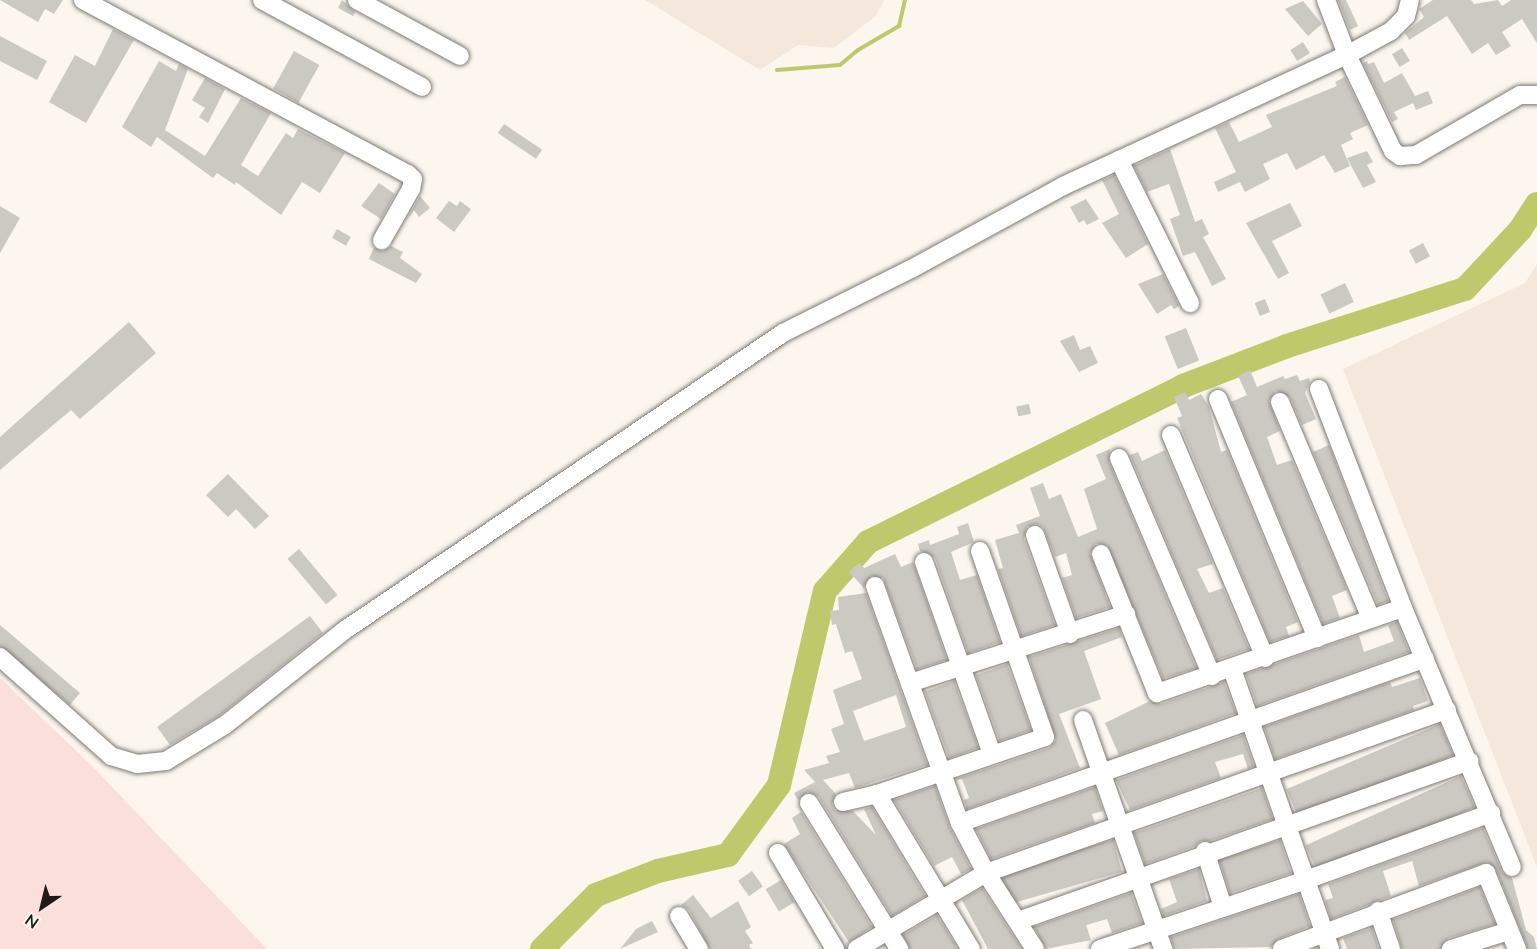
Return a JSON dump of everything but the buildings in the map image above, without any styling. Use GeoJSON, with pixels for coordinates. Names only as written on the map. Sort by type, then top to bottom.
{"type":"FeatureCollection","features":[{"type":"Feature","properties":{"kind":"street"},"geometry":{"type":"LineString","coordinates":[[83,0],[408,174],[413,179],[411,189],[382,240]]}},
{"type":"Feature","properties":{"kind":"street"},"geometry":{"type":"LineString","coordinates":[[262,0],[422,87]]}},
{"type":"Feature","properties":{"kind":"street"},"geometry":{"type":"LineString","coordinates":[[357,0],[460,56]]}},
{"type":"Feature","properties":{"kind":"street"},"geometry":{"type":"LineString","coordinates":[[1326,0],[1347,55],[1393,151],[1400,156],[1416,155],[1520,95],[1537,95]]}},
{"type":"Feature","properties":{"kind":"street"},"geometry":{"type":"LineString","coordinates":[[0,657],[111,756],[137,764],[166,761],[225,725],[345,630],[783,333],[1119,160],[1347,55],[1391,31],[1406,16],[1410,0]]}},
{"type":"Feature","properties":{"kind":"street"},"geometry":{"type":"LineString","coordinates":[[1119,160],[1190,303]]}},
{"type":"Feature","properties":{"kind":"street"},"geometry":{"type":"LineString","coordinates":[[1318,389],[1403,608],[1470,760],[1512,867]]}},
{"type":"Feature","properties":{"kind":"street"},"geometry":{"type":"LineString","coordinates":[[1218,399],[1317,638]]}},
{"type":"Feature","properties":{"kind":"street"},"geometry":{"type":"LineString","coordinates":[[1280,402],[1371,618]]}},
{"type":"Feature","properties":{"kind":"street"},"geometry":{"type":"LineString","coordinates":[[1171,435],[1265,658]]}},
{"type":"Feature","properties":{"kind":"street"},"geometry":{"type":"LineString","coordinates":[[1119,458],[1212,676]]}},
{"type":"Feature","properties":{"kind":"street"},"geometry":{"type":"LineString","coordinates":[[1035,535],[1070,634]]}},
{"type":"Feature","properties":{"kind":"street"},"geometry":{"type":"LineString","coordinates":[[843,802],[877,794],[1045,737],[1018,651],[980,551]]}},
{"type":"Feature","properties":{"kind":"street"},"geometry":{"type":"LineString","coordinates":[[1101,554],[1157,693],[1265,658],[1403,608]]}},
{"type":"Feature","properties":{"kind":"street"},"geometry":{"type":"LineString","coordinates":[[924,562],[992,754]]}},
{"type":"Feature","properties":{"kind":"street"},"geometry":{"type":"LineString","coordinates":[[875,586],[960,823],[986,873],[1035,949]]}},
{"type":"Feature","properties":{"kind":"street"},"geometry":{"type":"LineString","coordinates":[[910,683],[961,666],[1018,651],[1126,614]]}},
{"type":"Feature","properties":{"kind":"street"},"geometry":{"type":"LineString","coordinates":[[960,823],[1102,775],[1425,658]]}},
{"type":"Feature","properties":{"kind":"street"},"geometry":{"type":"LineString","coordinates":[[1232,669],[1286,827],[1328,940]]}},
{"type":"Feature","properties":{"kind":"street"},"geometry":{"type":"LineString","coordinates":[[857,949],[986,873],[1447,710]]}},
{"type":"Feature","properties":{"kind":"street"},"geometry":{"type":"LineString","coordinates":[[1083,720],[1136,879],[1163,949]]}},
{"type":"Feature","properties":{"kind":"street"},"geometry":{"type":"LineString","coordinates":[[1018,921],[1136,879],[1205,851],[1286,827],[1470,760]]}},
{"type":"Feature","properties":{"kind":"street"},"geometry":{"type":"LineString","coordinates":[[877,794],[944,899],[971,949]]}},
{"type":"Feature","properties":{"kind":"street"},"geometry":{"type":"LineString","coordinates":[[809,803],[899,949]]}},
{"type":"Feature","properties":{"kind":"street"},"geometry":{"type":"LineString","coordinates":[[1100,949],[1306,880],[1491,813]]}},
{"type":"Feature","properties":{"kind":"street"},"geometry":{"type":"LineString","coordinates":[[1205,851],[1223,907]]}},
{"type":"Feature","properties":{"kind":"street"},"geometry":{"type":"LineString","coordinates":[[778,853],[835,949]]}},
{"type":"Feature","properties":{"kind":"street"},"geometry":{"type":"LineString","coordinates":[[1282,949],[1328,940],[1378,911],[1486,873],[1517,949]]}},
{"type":"Feature","properties":{"kind":"street"},"geometry":{"type":"LineString","coordinates":[[1378,911],[1391,949]]}},
{"type":"Feature","properties":{"kind":"street"},"geometry":{"type":"LineString","coordinates":[[679,916],[699,949]]}},
{"type":"Feature","properties":{"kind":"street"},"geometry":{"type":"LineString","coordinates":[[1451,949],[1509,931]]}},
{"type":"Feature","properties":{"kind":"shaded area"},"geometry":{"type":"Polygon","coordinates":[[[645,0],[884,0],[876,16],[834,48],[798,45],[760,70],[645,0]]]}},
{"type":"Feature","properties":{"kind":"shaded area"},"geometry":{"type":"Polygon","coordinates":[[[1537,264],[1537,867],[1343,369],[1525,283],[1537,264]]]}},
{"type":"Feature","properties":{"kind":"shaded area"},"geometry":{"type":"Polygon","coordinates":[[[0,678],[91,765],[267,949],[0,949],[0,678]]]}},
{"type":"Feature","properties":{"kind":"waterway"},"geometry":{"type":"LineString","coordinates":[[777,70],[840,65],[858,50],[899,26],[905,0]]}},
{"type":"Feature","properties":{"kind":"waterway"},"geometry":{"type":"LineString","coordinates":[[542,949],[596,895],[658,871],[728,855],[779,785],[825,591],[868,542],[1183,386],[1287,346],[1465,289],[1520,230],[1537,204]]}}]}
